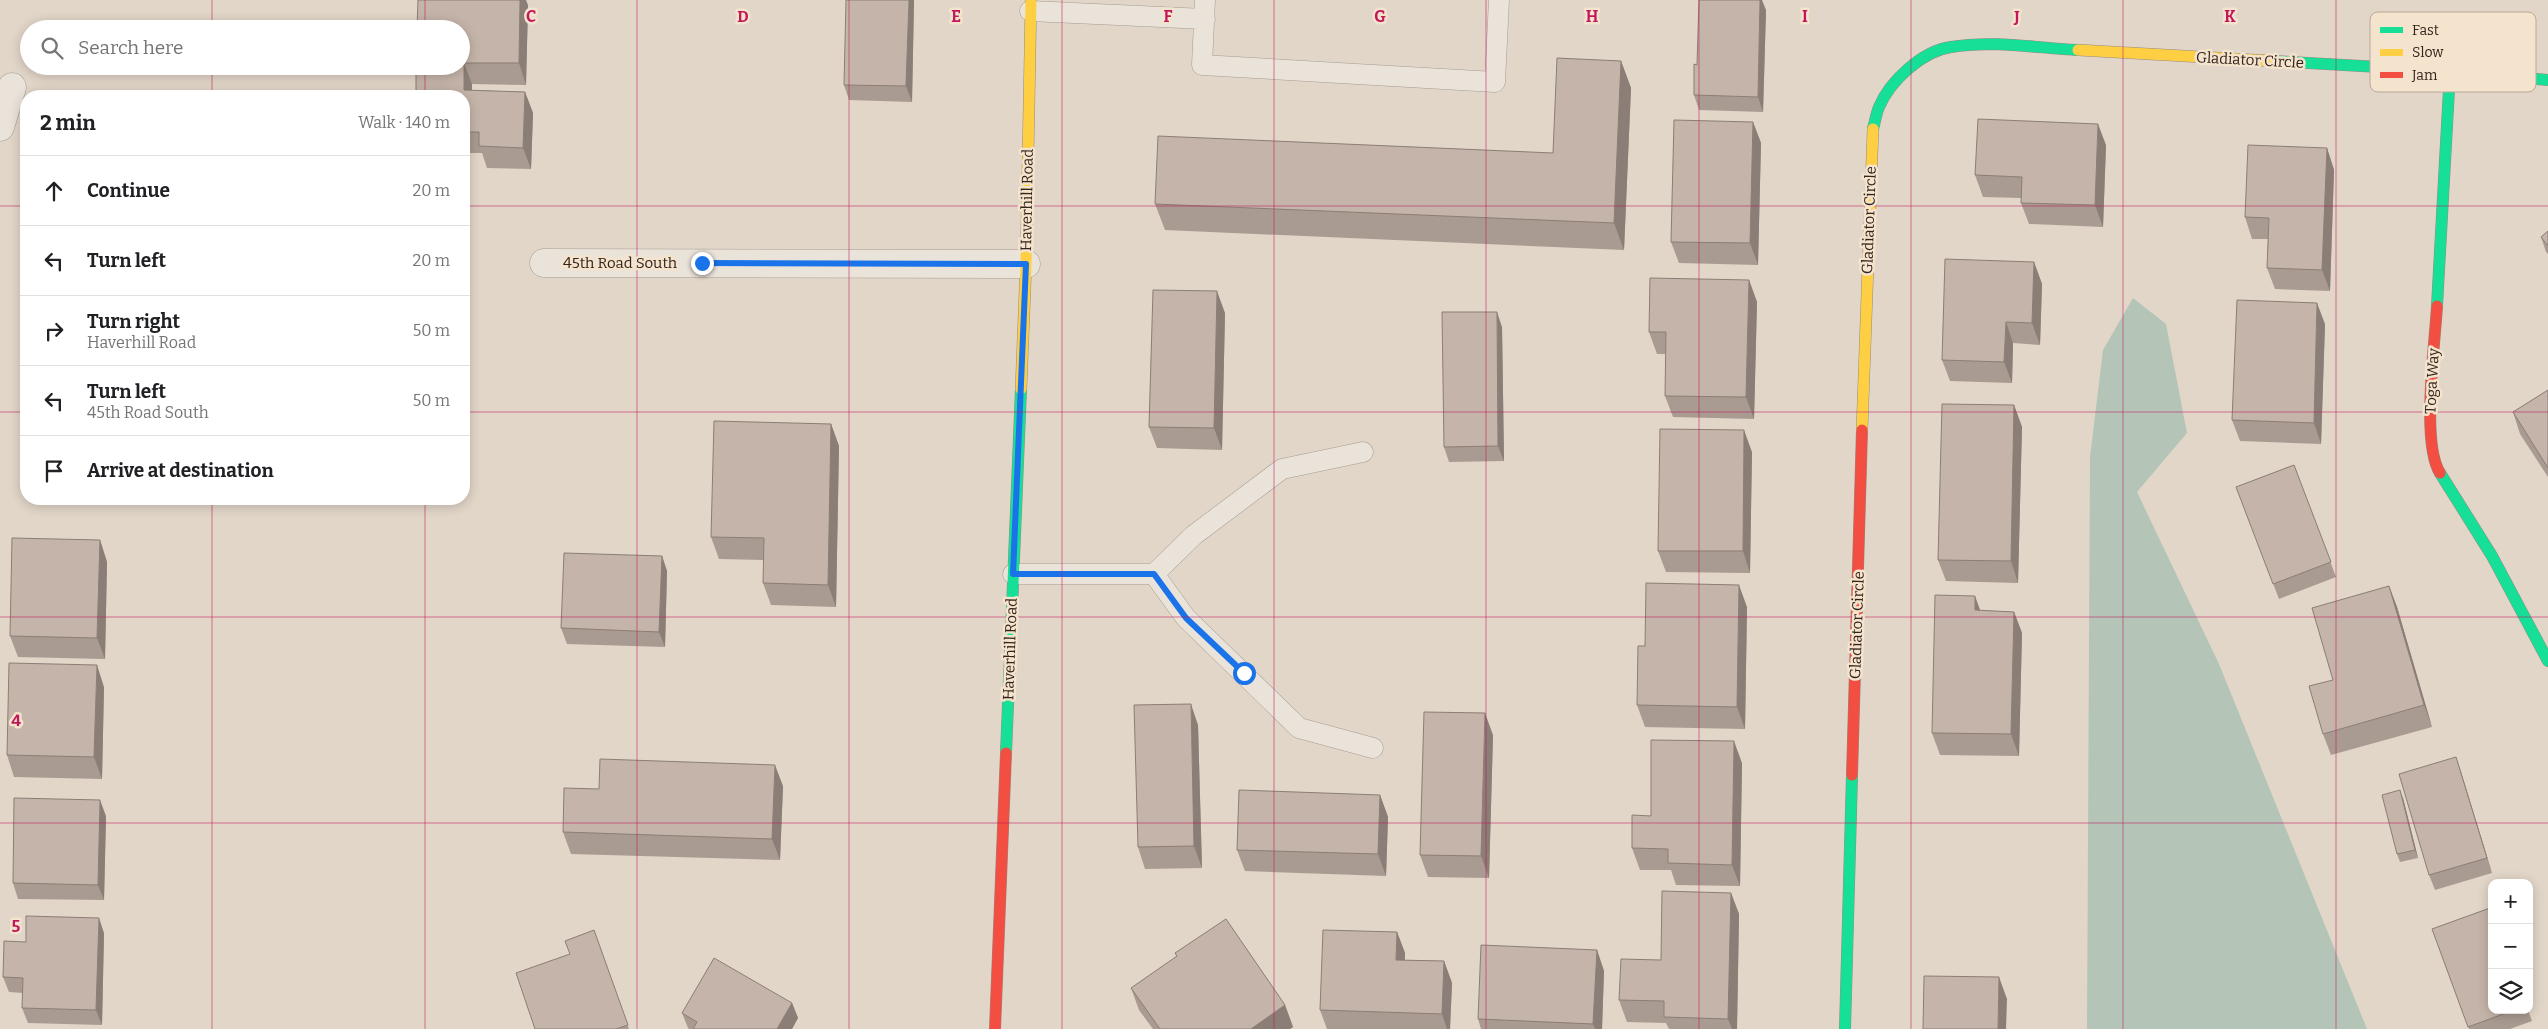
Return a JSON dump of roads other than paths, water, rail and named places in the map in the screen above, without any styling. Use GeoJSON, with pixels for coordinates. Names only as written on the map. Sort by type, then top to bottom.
{"type":"FeatureCollection","features":[{"type":"Feature","properties":{"kind":"street","name":"Haverhill Road"},"geometry":{"type":"LineString","coordinates":[[995,1029],[1026,264],[1030,6]]}},
{"type":"Feature","properties":{"kind":"street","name":"Gladiator Circle"},"geometry":{"type":"LineString","coordinates":[[1845,1029],[1871,137],[1879,107],[1896,80],[1920,60],[1949,47],[1980,45],[2370,67]]}},
{"type":"Feature","properties":{"kind":"street"},"geometry":{"type":"LineString","coordinates":[[0,128],[12,87]]}},
{"type":"Feature","properties":{"kind":"street","name":"Toga Way"},"geometry":{"type":"LineString","coordinates":[[2449,92],[2430,428],[2434,457],[2440,474],[2492,556],[2548,661]]}},
{"type":"Feature","properties":{"kind":"street","name":"45th Road South"},"geometry":{"type":"LineString","coordinates":[[544,263],[1026,264]]}},
{"type":"Feature","properties":{"kind":"lane"},"geometry":{"type":"LineString","coordinates":[[1030,6],[1205,10],[1202,64],[1495,82],[1499,0]]}},
{"type":"Feature","properties":{"kind":"lane"},"geometry":{"type":"LineString","coordinates":[[1013,574],[1154,574],[1194,535],[1282,469],[1363,452]]}},
{"type":"Feature","properties":{"kind":"lane"},"geometry":{"type":"LineString","coordinates":[[1154,574],[1186,618],[1299,728],[1373,748]]}}]}
